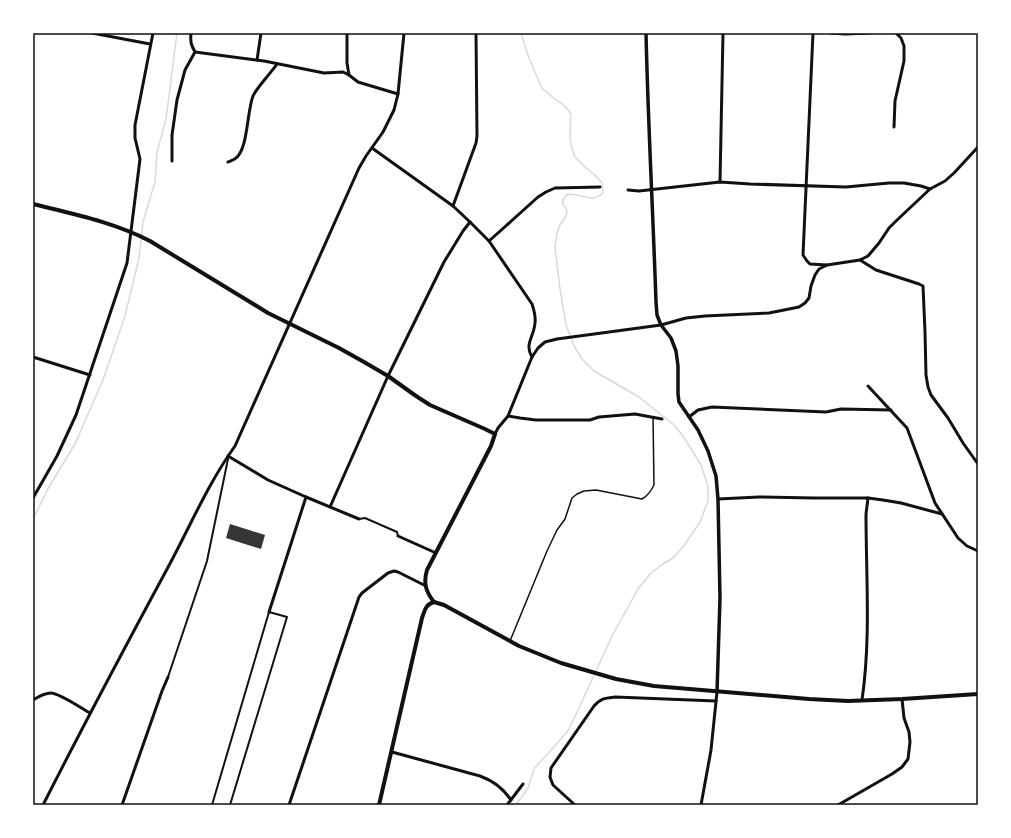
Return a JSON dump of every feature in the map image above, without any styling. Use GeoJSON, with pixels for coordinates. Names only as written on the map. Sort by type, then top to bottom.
{"type":"FeatureCollection","features":[{"type":"Feature","properties":{"kind":"main road"},"geometry":{"type":"LineString","coordinates":[[33,204],[88,218],[132,232],[150,241],[268,313],[339,348],[388,376],[430,405],[495,434],[491,446],[426,574],[425,578],[427,591],[434,602]]}},
{"type":"Feature","properties":{"kind":"main road"},"geometry":{"type":"LineString","coordinates":[[379,805],[422,618],[426,608],[429,604],[434,602],[444,604],[519,646],[561,663],[616,679],[654,686],[821,699],[902,699],[978,694]]}},
{"type":"Feature","properties":{"kind":"street"},"geometry":{"type":"LineString","coordinates":[[92,33],[150,44]]}},
{"type":"Feature","properties":{"kind":"street"},"geometry":{"type":"LineString","coordinates":[[33,498],[57,456],[76,415],[127,263],[140,159],[135,125],[153,33]]}},
{"type":"Feature","properties":{"kind":"street"},"geometry":{"type":"LineString","coordinates":[[192,33],[190,39],[194,52]]}},
{"type":"Feature","properties":{"kind":"street"},"geometry":{"type":"LineString","coordinates":[[258,60],[261,33]]}},
{"type":"Feature","properties":{"kind":"street"},"geometry":{"type":"LineString","coordinates":[[347,33],[347,63],[349,75]]}},
{"type":"Feature","properties":{"kind":"street"},"geometry":{"type":"LineString","coordinates":[[43,805],[209,487],[236,446],[359,168],[383,132],[394,110],[398,94],[404,33]]}},
{"type":"Feature","properties":{"kind":"street"},"geometry":{"type":"LineString","coordinates":[[453,206],[476,143],[477,136],[476,33]]}},
{"type":"Feature","properties":{"kind":"street"},"geometry":{"type":"LineString","coordinates":[[646,33],[647,97],[657,315],[661,325],[671,338],[676,351],[679,402],[698,430],[708,451],[716,476],[718,499],[720,598],[717,692],[711,750],[701,805]]}},
{"type":"Feature","properties":{"kind":"street"},"geometry":{"type":"LineString","coordinates":[[720,182],[723,33]]}},
{"type":"Feature","properties":{"kind":"street"},"geometry":{"type":"LineString","coordinates":[[813,33],[803,254],[810,264],[827,265],[860,260],[868,256],[889,228],[930,189],[946,181],[978,147]]}},
{"type":"Feature","properties":{"kind":"street"},"geometry":{"type":"LineString","coordinates":[[830,33],[870,33]]}},
{"type":"Feature","properties":{"kind":"street"},"geometry":{"type":"LineString","coordinates":[[894,127],[895,101],[904,61],[904,46],[901,38],[896,33]]}},
{"type":"Feature","properties":{"kind":"street"},"geometry":{"type":"LineString","coordinates":[[194,52],[258,60],[316,72],[343,72],[358,82],[398,94]]}},
{"type":"Feature","properties":{"kind":"street"},"geometry":{"type":"LineString","coordinates":[[172,161],[172,135],[177,100],[185,70],[194,52]]}},
{"type":"Feature","properties":{"kind":"street"},"geometry":{"type":"LineString","coordinates":[[228,162],[236,158],[244,143],[254,95],[277,64]]}},
{"type":"Feature","properties":{"kind":"street"},"geometry":{"type":"LineString","coordinates":[[372,148],[453,206],[489,240],[532,304],[536,323],[528,347],[532,357]]}},
{"type":"Feature","properties":{"kind":"street"},"geometry":{"type":"LineString","coordinates":[[628,190],[652,190],[720,182],[846,187],[904,183],[930,189]]}},
{"type":"Feature","properties":{"kind":"street"},"geometry":{"type":"LineString","coordinates":[[489,240],[538,197],[546,192],[555,188],[600,187]]}},
{"type":"Feature","properties":{"kind":"street"},"geometry":{"type":"LineString","coordinates":[[330,507],[388,376],[444,262],[462,231],[470,222]]}},
{"type":"Feature","properties":{"kind":"street"},"geometry":{"type":"LineString","coordinates":[[860,260],[876,270],[923,286],[926,332],[926,375],[928,387],[931,395],[978,464]]}},
{"type":"Feature","properties":{"kind":"street"},"geometry":{"type":"LineString","coordinates":[[495,434],[508,416],[532,357],[538,348],[545,342],[555,339],[661,325],[686,318],[769,313],[799,307],[809,298],[811,286],[820,269],[827,265]]}},
{"type":"Feature","properties":{"kind":"street"},"geometry":{"type":"LineString","coordinates":[[33,357],[90,375]]}},
{"type":"Feature","properties":{"kind":"street"},"geometry":{"type":"LineString","coordinates":[[868,386],[907,428],[935,503],[942,514],[958,538],[967,546],[978,551]]}},
{"type":"Feature","properties":{"kind":"street"},"geometry":{"type":"LineString","coordinates":[[689,417],[698,410],[712,407],[826,412],[841,410],[891,410]]}},
{"type":"Feature","properties":{"kind":"street"},"geometry":{"type":"LineString","coordinates":[[508,416],[536,420],[590,420],[599,417],[635,414],[662,419]]}},
{"type":"Feature","properties":{"kind":"street"},"geometry":{"type":"LineString","coordinates":[[228,456],[268,480],[359,519],[365,518],[397,532],[398,536],[436,553]]}},
{"type":"Feature","properties":{"kind":"street"},"geometry":{"type":"LineString","coordinates":[[122,805],[208,562],[228,456]]}},
{"type":"Feature","properties":{"kind":"street"},"geometry":{"type":"LineString","coordinates":[[718,499],[759,496],[868,498],[901,503],[942,514]]}},
{"type":"Feature","properties":{"kind":"street"},"geometry":{"type":"LineString","coordinates":[[212,805],[268,612],[306,497]]}},
{"type":"Feature","properties":{"kind":"street"},"geometry":{"type":"LineString","coordinates":[[862,700],[866,674],[867,641],[866,514],[868,498]]}},
{"type":"Feature","properties":{"kind":"street"},"geometry":{"type":"LineString","coordinates":[[289,805],[359,597],[388,573],[394,571],[426,586]]}},
{"type":"Feature","properties":{"kind":"street"},"geometry":{"type":"LineString","coordinates":[[230,805],[286,618],[268,612]]}},
{"type":"Feature","properties":{"kind":"street"},"geometry":{"type":"LineString","coordinates":[[33,700],[39,696],[52,692],[90,713]]}},
{"type":"Feature","properties":{"kind":"street"},"geometry":{"type":"LineString","coordinates":[[574,805],[553,785],[550,777],[551,768],[599,701],[605,698],[615,697],[716,701]]}},
{"type":"Feature","properties":{"kind":"street"},"geometry":{"type":"LineString","coordinates":[[838,805],[892,774],[902,767],[908,759],[910,742],[909,732],[904,718],[902,699]]}},
{"type":"Feature","properties":{"kind":"street"},"geometry":{"type":"LineString","coordinates":[[392,752],[491,780],[507,794],[511,800]]}},
{"type":"Feature","properties":{"kind":"street"},"geometry":{"type":"LineString","coordinates":[[507,805],[523,784]]}},
{"type":"Feature","properties":{"kind":"lane"},"geometry":{"type":"LineString","coordinates":[[510,641],[547,551],[557,530],[565,519],[572,498],[584,491],[596,490],[642,499],[652,491],[654,485],[653,417]]}},
{"type":"Feature","properties":{"kind":"building"},"geometry":{"type":"Polygon","coordinates":[[[230,524],[265,535],[261,549],[226,538],[230,524]]]}},
{"type":"Feature","properties":{"kind":"waterway"},"geometry":{"type":"LineString","coordinates":[[33,519],[49,487],[75,444],[103,380],[125,316],[139,258],[143,222],[155,182],[157,152],[166,119],[177,33]]}},
{"type":"Feature","properties":{"kind":"waterway"},"geometry":{"type":"LineString","coordinates":[[516,805],[528,788],[534,769],[568,731],[613,634],[638,589],[651,573],[673,558],[683,547],[700,522],[708,501],[708,486],[701,465],[683,436],[674,425],[639,397],[594,371],[583,360],[574,346],[566,325],[560,289],[555,247],[557,233],[567,213],[566,208],[563,205],[563,200],[567,194],[593,198],[603,193],[602,183],[575,157],[571,145],[571,114],[565,106],[542,88],[529,58],[521,33]]}}]}
